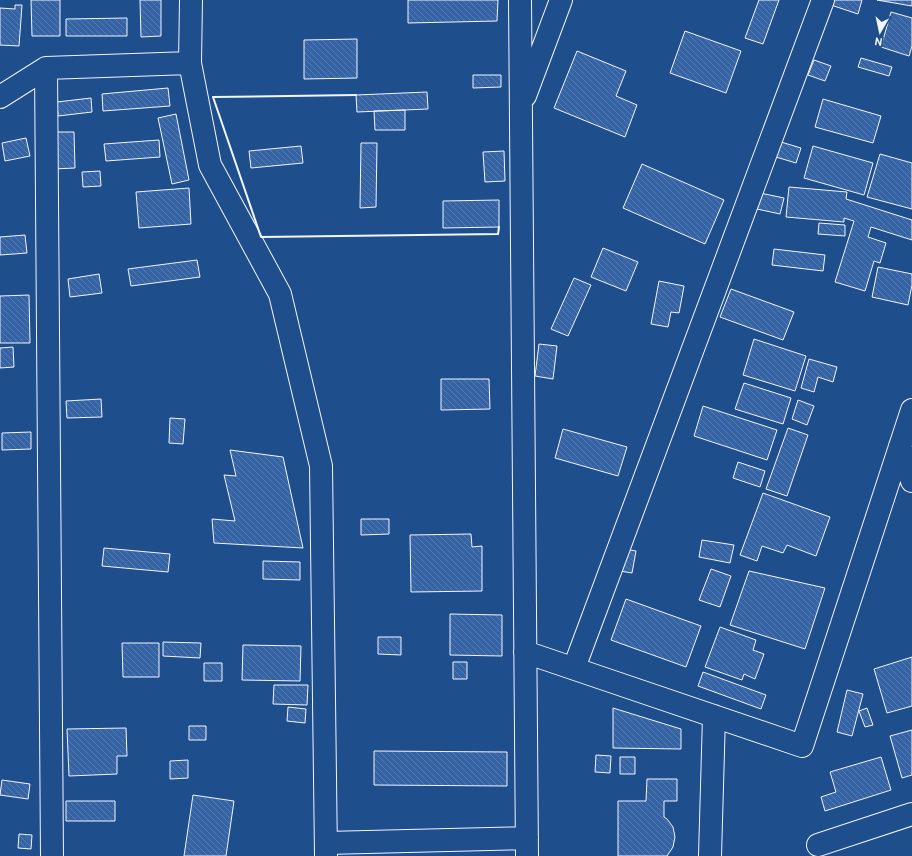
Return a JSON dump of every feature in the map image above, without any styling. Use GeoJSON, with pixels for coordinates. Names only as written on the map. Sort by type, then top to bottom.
{"type":"FeatureCollection","features":[{"type":"Feature","properties":{"kind":"street"},"geometry":{"type":"LineString","coordinates":[[191,0],[190,62],[210,165],[280,294],[321,466],[326,850],[527,847],[520,0]]}},
{"type":"Feature","properties":{"kind":"street"},"geometry":{"type":"LineString","coordinates":[[521,109],[561,0]]}},
{"type":"Feature","properties":{"kind":"street"},"geometry":{"type":"LineString","coordinates":[[574,668],[823,0]]}},
{"type":"Feature","properties":{"kind":"street"},"geometry":{"type":"LineString","coordinates":[[0,97],[46,68],[190,62]]}},
{"type":"Feature","properties":{"kind":"street"},"geometry":{"type":"LineString","coordinates":[[46,68],[52,856]]}},
{"type":"Feature","properties":{"kind":"street"},"geometry":{"type":"LineString","coordinates":[[525,652],[802,746],[912,410]]}},
{"type":"Feature","properties":{"kind":"street"},"geometry":{"type":"LineString","coordinates":[[900,446],[912,481]]}},
{"type":"Feature","properties":{"kind":"street"},"geometry":{"type":"LineString","coordinates":[[710,856],[714,716]]}},
{"type":"Feature","properties":{"kind":"street"},"geometry":{"type":"LineString","coordinates":[[818,845],[912,814]]}},
{"type":"Feature","properties":{"kind":"building"},"geometry":{"type":"Polygon","coordinates":[[[31,0],[60,0],[60,36],[32,36],[31,0]]]}},
{"type":"Feature","properties":{"kind":"building"},"geometry":{"type":"Polygon","coordinates":[[[140,0],[161,0],[161,36],[141,37],[140,0]]]}},
{"type":"Feature","properties":{"kind":"building"},"geometry":{"type":"Polygon","coordinates":[[[408,0],[498,0],[497,21],[408,23],[408,0]]]}},
{"type":"Feature","properties":{"kind":"building"},"geometry":{"type":"Polygon","coordinates":[[[759,0],[779,0],[763,44],[745,38],[759,0]]]}},
{"type":"Feature","properties":{"kind":"building"},"geometry":{"type":"Polygon","coordinates":[[[833,0],[862,0],[858,14],[831,5],[833,0]]]}},
{"type":"Feature","properties":{"kind":"building"},"geometry":{"type":"Polygon","coordinates":[[[877,0],[912,0],[912,6],[877,0]]]}},
{"type":"Feature","properties":{"kind":"building"},"geometry":{"type":"Polygon","coordinates":[[[15,5],[22,5],[19,46],[0,45],[0,8],[15,9],[15,5]]]}},
{"type":"Feature","properties":{"kind":"building"},"geometry":{"type":"Polygon","coordinates":[[[891,12],[912,18],[912,46],[909,56],[881,47],[891,12]]]}},
{"type":"Feature","properties":{"kind":"building"},"geometry":{"type":"Polygon","coordinates":[[[127,18],[127,36],[66,36],[66,19],[127,18]]]}},
{"type":"Feature","properties":{"kind":"building"},"geometry":{"type":"Polygon","coordinates":[[[685,31],[741,51],[726,93],[670,73],[685,31]]]}},
{"type":"Feature","properties":{"kind":"building"},"geometry":{"type":"Polygon","coordinates":[[[357,39],[357,78],[304,79],[304,40],[357,39]]]}},
{"type":"Feature","properties":{"kind":"building"},"geometry":{"type":"Polygon","coordinates":[[[577,51],[626,71],[616,96],[637,105],[625,137],[554,108],[577,51]]]}},
{"type":"Feature","properties":{"kind":"building"},"geometry":{"type":"Polygon","coordinates":[[[861,58],[892,67],[889,76],[858,67],[861,58]]]}},
{"type":"Feature","properties":{"kind":"building"},"geometry":{"type":"Polygon","coordinates":[[[814,60],[831,66],[825,81],[808,75],[814,60]]]}},
{"type":"Feature","properties":{"kind":"building"},"geometry":{"type":"Polygon","coordinates":[[[473,75],[501,75],[501,87],[473,88],[473,75]]]}},
{"type":"Feature","properties":{"kind":"building"},"geometry":{"type":"Polygon","coordinates":[[[168,88],[170,106],[103,111],[102,94],[168,88]]]}},
{"type":"Feature","properties":{"kind":"building"},"geometry":{"type":"Polygon","coordinates":[[[427,92],[428,109],[357,112],[356,95],[427,92]]]}},
{"type":"Feature","properties":{"kind":"building"},"geometry":{"type":"Polygon","coordinates":[[[91,98],[92,112],[58,116],[57,102],[91,98]]]}},
{"type":"Feature","properties":{"kind":"building"},"geometry":{"type":"Polygon","coordinates":[[[823,99],[881,116],[873,143],[815,127],[823,99]]]}},
{"type":"Feature","properties":{"kind":"building"},"geometry":{"type":"Polygon","coordinates":[[[405,110],[405,130],[375,130],[374,111],[405,110]]]}},
{"type":"Feature","properties":{"kind":"building"},"geometry":{"type":"Polygon","coordinates":[[[176,114],[189,180],[172,184],[158,118],[176,114]]]}},
{"type":"Feature","properties":{"kind":"building"},"geometry":{"type":"Polygon","coordinates":[[[52,132],[74,132],[75,168],[53,169],[52,132]]]}},
{"type":"Feature","properties":{"kind":"building"},"geometry":{"type":"Polygon","coordinates":[[[26,138],[30,156],[5,161],[2,143],[26,138]]]}},
{"type":"Feature","properties":{"kind":"building"},"geometry":{"type":"Polygon","coordinates":[[[159,140],[160,157],[106,161],[104,144],[159,140]]]}},
{"type":"Feature","properties":{"kind":"building"},"geometry":{"type":"Polygon","coordinates":[[[781,142],[801,148],[796,163],[776,157],[781,142]]]}},
{"type":"Feature","properties":{"kind":"building"},"geometry":{"type":"Polygon","coordinates":[[[361,143],[377,143],[376,207],[360,208],[361,143]]]}},
{"type":"Feature","properties":{"kind":"building"},"geometry":{"type":"Polygon","coordinates":[[[301,146],[303,163],[251,168],[249,151],[301,146]]]}},
{"type":"Feature","properties":{"kind":"building"},"geometry":{"type":"Polygon","coordinates":[[[813,146],[873,163],[864,195],[804,178],[813,146]]]}},
{"type":"Feature","properties":{"kind":"building"},"geometry":{"type":"Polygon","coordinates":[[[504,151],[505,181],[485,182],[483,152],[504,151]]]}},
{"type":"Feature","properties":{"kind":"building"},"geometry":{"type":"Polygon","coordinates":[[[880,154],[912,163],[912,209],[867,197],[880,154]]]}},
{"type":"Feature","properties":{"kind":"building"},"geometry":{"type":"Polygon","coordinates":[[[642,164],[724,200],[705,244],[623,208],[642,164]]]}},
{"type":"Feature","properties":{"kind":"building"},"geometry":{"type":"Polygon","coordinates":[[[100,171],[101,186],[83,187],[82,172],[100,171]]]}},
{"type":"Feature","properties":{"kind":"building"},"geometry":{"type":"Polygon","coordinates":[[[789,187],[847,192],[846,199],[912,220],[912,240],[871,227],[868,237],[886,243],[880,263],[874,261],[865,291],[835,282],[854,221],[844,218],[844,222],[786,217],[789,187]]]}},
{"type":"Feature","properties":{"kind":"building"},"geometry":{"type":"Polygon","coordinates":[[[189,188],[191,224],[139,228],[136,192],[189,188]]]}},
{"type":"Feature","properties":{"kind":"building"},"geometry":{"type":"Polygon","coordinates":[[[760,193],[784,198],[780,214],[757,209],[760,193]]]}},
{"type":"Feature","properties":{"kind":"building"},"geometry":{"type":"Polygon","coordinates":[[[499,200],[499,227],[443,228],[443,201],[499,200]]]}},
{"type":"Feature","properties":{"kind":"building"},"geometry":{"type":"Polygon","coordinates":[[[819,223],[845,225],[845,236],[818,234],[819,223]]]}},
{"type":"Feature","properties":{"kind":"building"},"geometry":{"type":"Polygon","coordinates":[[[25,235],[27,253],[0,255],[0,237],[25,235]]]}},
{"type":"Feature","properties":{"kind":"building"},"geometry":{"type":"Polygon","coordinates":[[[603,248],[638,262],[626,291],[591,277],[603,248]]]}},
{"type":"Feature","properties":{"kind":"building"},"geometry":{"type":"Polygon","coordinates":[[[774,249],[825,255],[823,271],[772,265],[774,249]]]}},
{"type":"Feature","properties":{"kind":"building"},"geometry":{"type":"Polygon","coordinates":[[[197,260],[200,277],[131,286],[128,269],[197,260]]]}},
{"type":"Feature","properties":{"kind":"building"},"geometry":{"type":"Polygon","coordinates":[[[878,267],[912,274],[912,285],[908,305],[872,297],[878,267]]]}},
{"type":"Feature","properties":{"kind":"building"},"geometry":{"type":"Polygon","coordinates":[[[99,274],[102,293],[70,297],[68,279],[99,274]]]}},
{"type":"Feature","properties":{"kind":"building"},"geometry":{"type":"Polygon","coordinates":[[[574,278],[591,285],[568,336],[551,329],[574,278]]]}},
{"type":"Feature","properties":{"kind":"building"},"geometry":{"type":"Polygon","coordinates":[[[659,281],[684,286],[679,313],[671,312],[668,327],[651,324],[659,281]]]}},
{"type":"Feature","properties":{"kind":"building"},"geometry":{"type":"Polygon","coordinates":[[[731,289],[794,312],[783,340],[720,317],[731,289]]]}},
{"type":"Feature","properties":{"kind":"building"},"geometry":{"type":"Polygon","coordinates":[[[29,295],[30,343],[0,343],[0,296],[29,295]]]}},
{"type":"Feature","properties":{"kind":"building"},"geometry":{"type":"Polygon","coordinates":[[[754,339],[806,356],[795,391],[743,375],[754,339]]]}},
{"type":"Feature","properties":{"kind":"building"},"geometry":{"type":"Polygon","coordinates":[[[539,344],[557,346],[553,379],[535,376],[539,344]]]}},
{"type":"Feature","properties":{"kind":"building"},"geometry":{"type":"Polygon","coordinates":[[[13,347],[14,367],[0,368],[0,348],[13,347]]]}},
{"type":"Feature","properties":{"kind":"building"},"geometry":{"type":"Polygon","coordinates":[[[809,359],[837,367],[833,382],[818,377],[814,392],[801,388],[809,359]]]}},
{"type":"Feature","properties":{"kind":"building"},"geometry":{"type":"Polygon","coordinates":[[[441,379],[489,379],[490,409],[441,410],[441,379]]]}},
{"type":"Feature","properties":{"kind":"building"},"geometry":{"type":"Polygon","coordinates":[[[744,383],[791,398],[783,424],[735,409],[744,383]]]}},
{"type":"Feature","properties":{"kind":"building"},"geometry":{"type":"Polygon","coordinates":[[[101,399],[102,417],[67,418],[66,401],[101,399]]]}},
{"type":"Feature","properties":{"kind":"building"},"geometry":{"type":"Polygon","coordinates":[[[798,400],[814,406],[807,425],[792,419],[798,400]]]}},
{"type":"Feature","properties":{"kind":"building"},"geometry":{"type":"Polygon","coordinates":[[[703,406],[777,430],[767,460],[694,436],[703,406]]]}},
{"type":"Feature","properties":{"kind":"building"},"geometry":{"type":"Polygon","coordinates":[[[170,418],[185,419],[183,444],[169,443],[170,418]]]}},
{"type":"Feature","properties":{"kind":"building"},"geometry":{"type":"Polygon","coordinates":[[[788,428],[808,435],[787,496],[766,489],[788,428]]]}},
{"type":"Feature","properties":{"kind":"building"},"geometry":{"type":"Polygon","coordinates":[[[563,429],[627,447],[618,476],[555,458],[563,429]]]}},
{"type":"Feature","properties":{"kind":"building"},"geometry":{"type":"Polygon","coordinates":[[[31,432],[31,449],[2,450],[2,433],[31,432]]]}},
{"type":"Feature","properties":{"kind":"building"},"geometry":{"type":"Polygon","coordinates":[[[230,450],[283,457],[303,548],[214,543],[212,519],[235,521],[224,475],[236,476],[230,450]]]}},
{"type":"Feature","properties":{"kind":"building"},"geometry":{"type":"Polygon","coordinates":[[[738,462],[765,471],[760,487],[733,478],[738,462]]]}},
{"type":"Feature","properties":{"kind":"building"},"geometry":{"type":"Polygon","coordinates":[[[763,493],[830,517],[816,556],[787,545],[783,553],[762,546],[757,561],[740,555],[763,493]]]}},
{"type":"Feature","properties":{"kind":"building"},"geometry":{"type":"Polygon","coordinates":[[[361,519],[389,519],[389,534],[361,535],[361,519]]]}},
{"type":"Feature","properties":{"kind":"building"},"geometry":{"type":"Polygon","coordinates":[[[471,534],[472,547],[482,546],[482,591],[411,592],[410,535],[471,534]]]}},
{"type":"Feature","properties":{"kind":"building"},"geometry":{"type":"Polygon","coordinates":[[[702,540],[734,545],[730,563],[699,557],[702,540]]]}},
{"type":"Feature","properties":{"kind":"building"},"geometry":{"type":"Polygon","coordinates":[[[104,548],[170,554],[168,572],[102,566],[104,548]]]}},
{"type":"Feature","properties":{"kind":"building"},"geometry":{"type":"Polygon","coordinates":[[[618,548],[636,551],[632,573],[614,570],[618,548]]]}},
{"type":"Feature","properties":{"kind":"building"},"geometry":{"type":"Polygon","coordinates":[[[263,561],[300,562],[300,580],[263,579],[263,561]]]}},
{"type":"Feature","properties":{"kind":"building"},"geometry":{"type":"Polygon","coordinates":[[[711,569],[731,576],[720,607],[699,600],[711,569]]]}},
{"type":"Feature","properties":{"kind":"building"},"geometry":{"type":"Polygon","coordinates":[[[749,571],[825,588],[805,649],[730,625],[749,571]]]}},
{"type":"Feature","properties":{"kind":"building"},"geometry":{"type":"Polygon","coordinates":[[[626,599],[701,626],[686,667],[611,640],[626,599]]]}},
{"type":"Feature","properties":{"kind":"building"},"geometry":{"type":"Polygon","coordinates":[[[450,614],[502,615],[502,656],[450,655],[450,614]]]}},
{"type":"Feature","properties":{"kind":"building"},"geometry":{"type":"Polygon","coordinates":[[[720,627],[756,640],[753,650],[764,654],[755,679],[744,674],[742,680],[705,667],[720,627]]]}},
{"type":"Feature","properties":{"kind":"building"},"geometry":{"type":"Polygon","coordinates":[[[378,637],[401,637],[401,655],[378,654],[378,637]]]}},
{"type":"Feature","properties":{"kind":"building"},"geometry":{"type":"Polygon","coordinates":[[[163,642],[201,643],[200,658],[163,656],[163,642]]]}},
{"type":"Feature","properties":{"kind":"building"},"geometry":{"type":"Polygon","coordinates":[[[122,643],[159,643],[159,677],[123,677],[122,643]]]}},
{"type":"Feature","properties":{"kind":"building"},"geometry":{"type":"Polygon","coordinates":[[[243,645],[301,646],[300,681],[242,680],[243,645]]]}},
{"type":"Feature","properties":{"kind":"building"},"geometry":{"type":"Polygon","coordinates":[[[912,657],[912,706],[887,713],[874,669],[912,657]]]}},
{"type":"Feature","properties":{"kind":"building"},"geometry":{"type":"Polygon","coordinates":[[[453,662],[467,662],[467,679],[453,679],[453,662]]]}},
{"type":"Feature","properties":{"kind":"building"},"geometry":{"type":"Polygon","coordinates":[[[204,663],[222,663],[222,681],[204,681],[204,663]]]}},
{"type":"Feature","properties":{"kind":"building"},"geometry":{"type":"Polygon","coordinates":[[[703,672],[766,695],[761,709],[698,686],[703,672]]]}},
{"type":"Feature","properties":{"kind":"building"},"geometry":{"type":"Polygon","coordinates":[[[274,685],[308,685],[307,705],[273,704],[274,685]]]}},
{"type":"Feature","properties":{"kind":"building"},"geometry":{"type":"Polygon","coordinates":[[[847,690],[863,694],[852,736],[837,732],[847,690]]]}},
{"type":"Feature","properties":{"kind":"building"},"geometry":{"type":"Polygon","coordinates":[[[288,707],[306,709],[305,723],[287,721],[288,707]]]}},
{"type":"Feature","properties":{"kind":"building"},"geometry":{"type":"Polygon","coordinates":[[[613,708],[681,729],[681,749],[613,748],[613,708]]]}},
{"type":"Feature","properties":{"kind":"building"},"geometry":{"type":"Polygon","coordinates":[[[867,708],[873,725],[865,727],[859,711],[867,708]]]}},
{"type":"Feature","properties":{"kind":"building"},"geometry":{"type":"Polygon","coordinates":[[[189,726],[206,726],[206,740],[189,740],[189,726]]]}},
{"type":"Feature","properties":{"kind":"building"},"geometry":{"type":"Polygon","coordinates":[[[126,728],[127,756],[117,756],[117,774],[69,776],[67,729],[126,728]]]}},
{"type":"Feature","properties":{"kind":"building"},"geometry":{"type":"Polygon","coordinates":[[[912,730],[912,775],[902,778],[890,736],[912,730]]]}},
{"type":"Feature","properties":{"kind":"building"},"geometry":{"type":"Polygon","coordinates":[[[374,751],[507,752],[507,786],[374,785],[374,751]]]}},
{"type":"Feature","properties":{"kind":"building"},"geometry":{"type":"Polygon","coordinates":[[[596,755],[611,756],[610,773],[595,772],[596,755]]]}},
{"type":"Feature","properties":{"kind":"building"},"geometry":{"type":"Polygon","coordinates":[[[620,757],[635,757],[635,774],[620,774],[620,757]]]}},
{"type":"Feature","properties":{"kind":"building"},"geometry":{"type":"Polygon","coordinates":[[[881,757],[891,790],[825,811],[821,797],[836,792],[830,772],[881,757]]]}},
{"type":"Feature","properties":{"kind":"building"},"geometry":{"type":"Polygon","coordinates":[[[188,760],[188,778],[170,779],[170,761],[188,760]]]}},
{"type":"Feature","properties":{"kind":"building"},"geometry":{"type":"Polygon","coordinates":[[[647,779],[677,779],[677,801],[664,801],[664,817],[673,827],[675,837],[673,847],[667,856],[618,856],[618,801],[646,801],[647,779]]]}},
{"type":"Feature","properties":{"kind":"building"},"geometry":{"type":"Polygon","coordinates":[[[2,780],[30,784],[28,799],[0,795],[2,780]]]}},
{"type":"Feature","properties":{"kind":"building"},"geometry":{"type":"Polygon","coordinates":[[[193,795],[234,801],[226,856],[184,856],[193,795]]]}},
{"type":"Feature","properties":{"kind":"building"},"geometry":{"type":"Polygon","coordinates":[[[66,801],[115,801],[115,821],[66,821],[66,801]]]}},
{"type":"Feature","properties":{"kind":"building"},"geometry":{"type":"Polygon","coordinates":[[[19,834],[32,835],[31,849],[18,848],[19,834]]]}},
{"type":"Feature","properties":{"kind":"wall"},"geometry":{"type":"LineString","coordinates":[[356,95],[213,97],[261,237],[498,234],[499,227]]}}]}
